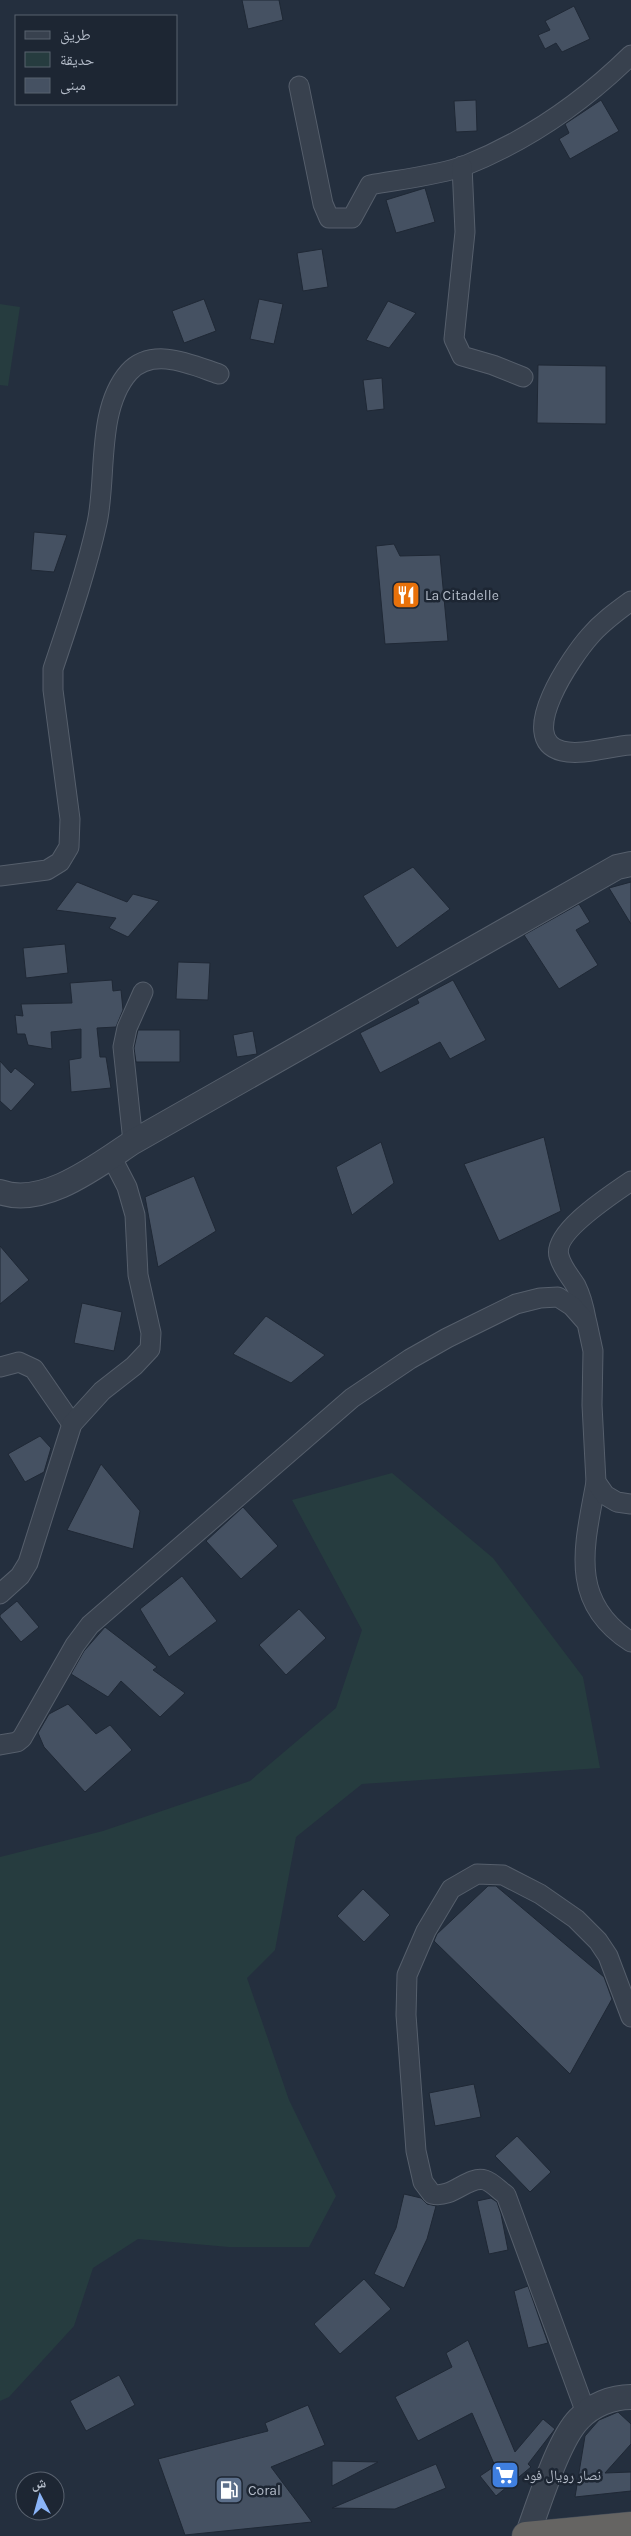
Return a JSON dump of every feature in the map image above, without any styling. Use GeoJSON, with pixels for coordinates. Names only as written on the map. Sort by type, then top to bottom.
{"type":"FeatureCollection","features":[{"type":"Feature","properties":{"kind":"highway"},"geometry":{"type":"LineString","coordinates":[[526,2536],[631,2526]]}},
{"type":"Feature","properties":{"kind":"street"},"geometry":{"type":"LineString","coordinates":[[299,86],[323,204],[329,218],[352,218],[370,185],[462,166],[539,129],[610,76],[631,55]]}},
{"type":"Feature","properties":{"kind":"street"},"geometry":{"type":"LineString","coordinates":[[462,166],[465,232],[454,339],[462,356],[493,365],[523,377]]}},
{"type":"Feature","properties":{"kind":"street"},"geometry":{"type":"LineString","coordinates":[[0,876],[47,870],[60,862],[69,847],[70,819],[53,690],[53,669],[97,521],[107,429],[117,392],[130,372],[155,359],[173,359],[219,374]]}},
{"type":"Feature","properties":{"kind":"street"},"geometry":{"type":"LineString","coordinates":[[631,601],[608,618],[590,636],[566,666],[544,716],[542,725],[545,737],[551,745],[563,751],[631,745]]}},
{"type":"Feature","properties":{"kind":"street"},"geometry":{"type":"LineString","coordinates":[[0,1192],[18,1196],[46,1191],[64,1184],[133,1142],[617,867],[631,864]]}},
{"type":"Feature","properties":{"kind":"street"},"geometry":{"type":"LineString","coordinates":[[133,1142],[123,1048],[127,1028],[143,992]]}},
{"type":"Feature","properties":{"kind":"street"},"geometry":{"type":"LineString","coordinates":[[0,1594],[20,1576],[28,1563],[72,1424],[102,1391],[134,1366],[150,1349],[151,1333],[138,1275],[135,1216],[127,1187],[111,1156]]}},
{"type":"Feature","properties":{"kind":"street"},"geometry":{"type":"LineString","coordinates":[[631,1180],[571,1227],[562,1240],[558,1253],[563,1266],[576,1286],[591,1333],[593,1351],[592,1405],[596,1482],[585,1545],[589,1596],[598,1610],[631,1642]]}},
{"type":"Feature","properties":{"kind":"street"},"geometry":{"type":"LineString","coordinates":[[0,1745],[17,1742],[22,1738],[75,1645],[90,1625],[352,1398],[410,1359],[516,1304],[540,1298],[558,1297],[572,1306],[587,1323]]}},
{"type":"Feature","properties":{"kind":"street"},"geometry":{"type":"LineString","coordinates":[[0,1367],[19,1362],[34,1369],[72,1424]]}},
{"type":"Feature","properties":{"kind":"street"},"geometry":{"type":"LineString","coordinates":[[596,1482],[605,1495],[617,1502],[631,1504]]}},
{"type":"Feature","properties":{"kind":"street"},"geometry":{"type":"LineString","coordinates":[[586,2413],[506,2195],[485,2180],[472,2181],[442,2196],[432,2194],[423,2182],[416,2150],[406,2015],[407,1975],[426,1931],[451,1889],[477,1874],[503,1875],[540,1894],[576,1918],[598,1941],[608,1956],[631,2017]]}},
{"type":"Feature","properties":{"kind":"street"},"geometry":{"type":"LineString","coordinates":[[526,2536],[562,2446],[578,2420],[607,2400],[631,2397]]}},
{"type":"Feature","properties":{"kind":"green space"},"geometry":{"type":"Polygon","coordinates":[[[0,304],[20,307],[8,386],[0,385],[0,304]]]}},
{"type":"Feature","properties":{"kind":"green space"},"geometry":{"type":"Polygon","coordinates":[[[392,1473],[493,1558],[583,1677],[600,1768],[362,1784],[296,1837],[275,1950],[247,1978],[289,2100],[336,2196],[309,2247],[229,2247],[138,2239],[93,2268],[74,2326],[9,2397],[0,2401],[0,1857],[103,1831],[250,1781],[336,1708],[362,1630],[292,1500],[392,1473]]]}},
{"type":"Feature","properties":{"kind":"building"},"geometry":{"type":"Polygon","coordinates":[[[242,0],[279,0],[283,20],[248,29],[242,0]]]}},
{"type":"Feature","properties":{"kind":"building"},"geometry":{"type":"Polygon","coordinates":[[[574,6],[590,39],[562,52],[556,43],[545,49],[538,35],[550,30],[545,21],[574,6]]]}},
{"type":"Feature","properties":{"kind":"building"},"geometry":{"type":"Polygon","coordinates":[[[476,100],[477,131],[456,132],[454,101],[476,100]]]}},
{"type":"Feature","properties":{"kind":"building"},"geometry":{"type":"Polygon","coordinates":[[[601,100],[619,131],[570,159],[559,139],[569,133],[565,124],[601,100]]]}},
{"type":"Feature","properties":{"kind":"building"},"geometry":{"type":"Polygon","coordinates":[[[425,188],[435,222],[396,233],[386,200],[425,188]]]}},
{"type":"Feature","properties":{"kind":"building"},"geometry":{"type":"Polygon","coordinates":[[[322,249],[328,287],[303,291],[297,253],[322,249]]]}},
{"type":"Feature","properties":{"kind":"building"},"geometry":{"type":"Polygon","coordinates":[[[204,299],[216,331],[184,343],[172,311],[204,299]]]}},
{"type":"Feature","properties":{"kind":"building"},"geometry":{"type":"Polygon","coordinates":[[[259,299],[283,304],[274,344],[250,339],[259,299]]]}},
{"type":"Feature","properties":{"kind":"building"},"geometry":{"type":"Polygon","coordinates":[[[388,301],[416,313],[389,348],[366,340],[388,301]]]}},
{"type":"Feature","properties":{"kind":"building"},"geometry":{"type":"Polygon","coordinates":[[[538,365],[606,366],[606,424],[537,423],[538,365]]]}},
{"type":"Feature","properties":{"kind":"building"},"geometry":{"type":"Polygon","coordinates":[[[382,378],[384,409],[367,411],[363,380],[382,378]]]}},
{"type":"Feature","properties":{"kind":"building"},"geometry":{"type":"Polygon","coordinates":[[[34,532],[67,535],[54,572],[31,570],[34,532]]]}},
{"type":"Feature","properties":{"kind":"building"},"geometry":{"type":"Polygon","coordinates":[[[394,544],[400,556],[440,555],[448,641],[385,644],[376,546],[394,544]]]}},
{"type":"Feature","properties":{"kind":"building"},"geometry":{"type":"Polygon","coordinates":[[[413,867],[450,909],[397,948],[363,896],[413,867]]]}},
{"type":"Feature","properties":{"kind":"building"},"geometry":{"type":"Polygon","coordinates":[[[77,882],[127,902],[133,894],[159,901],[128,937],[109,928],[116,918],[56,910],[77,882]]]}},
{"type":"Feature","properties":{"kind":"building"},"geometry":{"type":"Polygon","coordinates":[[[631,882],[631,924],[609,888],[631,882]]]}},
{"type":"Feature","properties":{"kind":"building"},"geometry":{"type":"Polygon","coordinates":[[[579,904],[590,922],[576,930],[598,965],[559,989],[524,935],[579,904]]]}},
{"type":"Feature","properties":{"kind":"building"},"geometry":{"type":"Polygon","coordinates":[[[65,944],[68,973],[26,978],[23,948],[65,944]]]}},
{"type":"Feature","properties":{"kind":"building"},"geometry":{"type":"Polygon","coordinates":[[[178,962],[210,963],[208,1000],[176,999],[178,962]]]}},
{"type":"Feature","properties":{"kind":"building"},"geometry":{"type":"Polygon","coordinates":[[[112,980],[113,991],[121,990],[123,1010],[116,1027],[97,1028],[100,1057],[106,1057],[111,1088],[71,1092],[69,1060],[81,1058],[81,1029],[51,1032],[52,1049],[28,1045],[25,1034],[17,1034],[15,1015],[23,1016],[21,1004],[72,1003],[70,983],[112,980]]]}},
{"type":"Feature","properties":{"kind":"building"},"geometry":{"type":"Polygon","coordinates":[[[453,980],[486,1040],[450,1059],[440,1042],[380,1073],[360,1033],[419,1003],[417,999],[453,980]]]}},
{"type":"Feature","properties":{"kind":"building"},"geometry":{"type":"Polygon","coordinates":[[[138,1030],[180,1030],[180,1062],[136,1062],[134,1048],[138,1030]]]}},
{"type":"Feature","properties":{"kind":"building"},"geometry":{"type":"Polygon","coordinates":[[[253,1031],[257,1054],[237,1057],[233,1035],[253,1031]]]}},
{"type":"Feature","properties":{"kind":"building"},"geometry":{"type":"Polygon","coordinates":[[[0,1061],[11,1073],[15,1068],[35,1084],[11,1111],[0,1101],[0,1061]]]}},
{"type":"Feature","properties":{"kind":"building"},"geometry":{"type":"Polygon","coordinates":[[[544,1137],[561,1211],[499,1241],[464,1164],[544,1137]]]}},
{"type":"Feature","properties":{"kind":"building"},"geometry":{"type":"Polygon","coordinates":[[[381,1142],[394,1183],[352,1215],[336,1167],[381,1142]]]}},
{"type":"Feature","properties":{"kind":"building"},"geometry":{"type":"Polygon","coordinates":[[[194,1176],[216,1231],[158,1267],[145,1197],[194,1176]]]}},
{"type":"Feature","properties":{"kind":"building"},"geometry":{"type":"Polygon","coordinates":[[[0,1246],[29,1280],[0,1304],[0,1246]]]}},
{"type":"Feature","properties":{"kind":"building"},"geometry":{"type":"Polygon","coordinates":[[[82,1303],[122,1312],[114,1351],[74,1343],[82,1303]]]}},
{"type":"Feature","properties":{"kind":"building"},"geometry":{"type":"Polygon","coordinates":[[[266,1316],[325,1355],[291,1383],[233,1354],[266,1316]]]}},
{"type":"Feature","properties":{"kind":"building"},"geometry":{"type":"Polygon","coordinates":[[[40,1436],[51,1448],[44,1472],[25,1482],[8,1454],[40,1436]]]}},
{"type":"Feature","properties":{"kind":"building"},"geometry":{"type":"Polygon","coordinates":[[[101,1464],[140,1511],[133,1549],[67,1530],[101,1464]]]}},
{"type":"Feature","properties":{"kind":"building"},"geometry":{"type":"Polygon","coordinates":[[[243,1507],[278,1546],[241,1579],[206,1541],[243,1507]]]}},
{"type":"Feature","properties":{"kind":"building"},"geometry":{"type":"Polygon","coordinates":[[[182,1576],[217,1621],[169,1657],[140,1609],[182,1576]]]}},
{"type":"Feature","properties":{"kind":"building"},"geometry":{"type":"Polygon","coordinates":[[[17,1601],[39,1627],[21,1642],[0,1617],[17,1601]]]}},
{"type":"Feature","properties":{"kind":"building"},"geometry":{"type":"Polygon","coordinates":[[[299,1609],[326,1638],[286,1675],[259,1645],[299,1609]]]}},
{"type":"Feature","properties":{"kind":"building"},"geometry":{"type":"Polygon","coordinates":[[[105,1627],[157,1667],[153,1670],[185,1693],[160,1717],[121,1681],[108,1697],[71,1674],[84,1651],[105,1627]]]}},
{"type":"Feature","properties":{"kind":"building"},"geometry":{"type":"Polygon","coordinates":[[[68,1704],[96,1734],[110,1725],[132,1750],[85,1792],[44,1747],[38,1733],[49,1714],[68,1704]]]}},
{"type":"Feature","properties":{"kind":"building"},"geometry":{"type":"Polygon","coordinates":[[[488,1886],[496,1886],[604,1977],[612,1999],[570,2074],[434,1941],[437,1934],[488,1886]]]}},
{"type":"Feature","properties":{"kind":"building"},"geometry":{"type":"Polygon","coordinates":[[[363,1889],[390,1915],[364,1942],[337,1916],[363,1889]]]}},
{"type":"Feature","properties":{"kind":"building"},"geometry":{"type":"Polygon","coordinates":[[[474,2084],[481,2117],[435,2126],[429,2093],[474,2084]]]}},
{"type":"Feature","properties":{"kind":"building"},"geometry":{"type":"Polygon","coordinates":[[[517,2136],[551,2172],[530,2192],[495,2156],[517,2136]]]}},
{"type":"Feature","properties":{"kind":"building"},"geometry":{"type":"Polygon","coordinates":[[[404,2194],[421,2198],[427,2204],[436,2206],[427,2239],[404,2288],[374,2274],[396,2228],[404,2194]]]}},
{"type":"Feature","properties":{"kind":"building"},"geometry":{"type":"Polygon","coordinates":[[[491,2198],[497,2202],[501,2214],[508,2250],[489,2254],[477,2201],[491,2198]]]}},
{"type":"Feature","properties":{"kind":"building"},"geometry":{"type":"Polygon","coordinates":[[[364,2279],[391,2309],[340,2354],[314,2324],[364,2279]]]}},
{"type":"Feature","properties":{"kind":"building"},"geometry":{"type":"Polygon","coordinates":[[[528,2286],[548,2343],[528,2348],[514,2291],[528,2286]]]}},
{"type":"Feature","properties":{"kind":"building"},"geometry":{"type":"Polygon","coordinates":[[[468,2340],[515,2452],[543,2419],[555,2429],[528,2464],[531,2467],[496,2496],[480,2476],[495,2466],[472,2413],[418,2441],[395,2397],[452,2367],[446,2353],[468,2340]]]}},
{"type":"Feature","properties":{"kind":"building"},"geometry":{"type":"Polygon","coordinates":[[[119,2375],[135,2405],[86,2431],[70,2401],[119,2375]]]}},
{"type":"Feature","properties":{"kind":"building","name":"Coral"},"geometry":{"type":"Polygon","coordinates":[[[308,2405],[325,2445],[271,2467],[312,2522],[185,2535],[158,2459],[268,2431],[265,2423],[308,2405]]]}},
{"type":"Feature","properties":{"kind":"building"},"geometry":{"type":"Polygon","coordinates":[[[618,2412],[631,2424],[631,2444],[605,2473],[631,2472],[631,2491],[575,2497],[585,2436],[599,2420],[618,2412]]]}},
{"type":"Feature","properties":{"kind":"building"},"geometry":{"type":"Polygon","coordinates":[[[332,2461],[378,2462],[332,2486],[332,2461]]]}},
{"type":"Feature","properties":{"kind":"building"},"geometry":{"type":"Polygon","coordinates":[[[436,2464],[446,2488],[395,2509],[332,2508],[436,2464]]]}},
{"type":"Feature","properties":{"kind":"place","name":"La Citadelle"},"geometry":{"type":"Point","coordinates":[406,595]}},
{"type":"Feature","properties":{"kind":"place","name":"نصار رويال فود"},"geometry":{"type":"Point","coordinates":[505,2475]}},
{"type":"Feature","properties":{"kind":"place","name":"Coral"},"geometry":{"type":"Point","coordinates":[229,2490]}}]}
